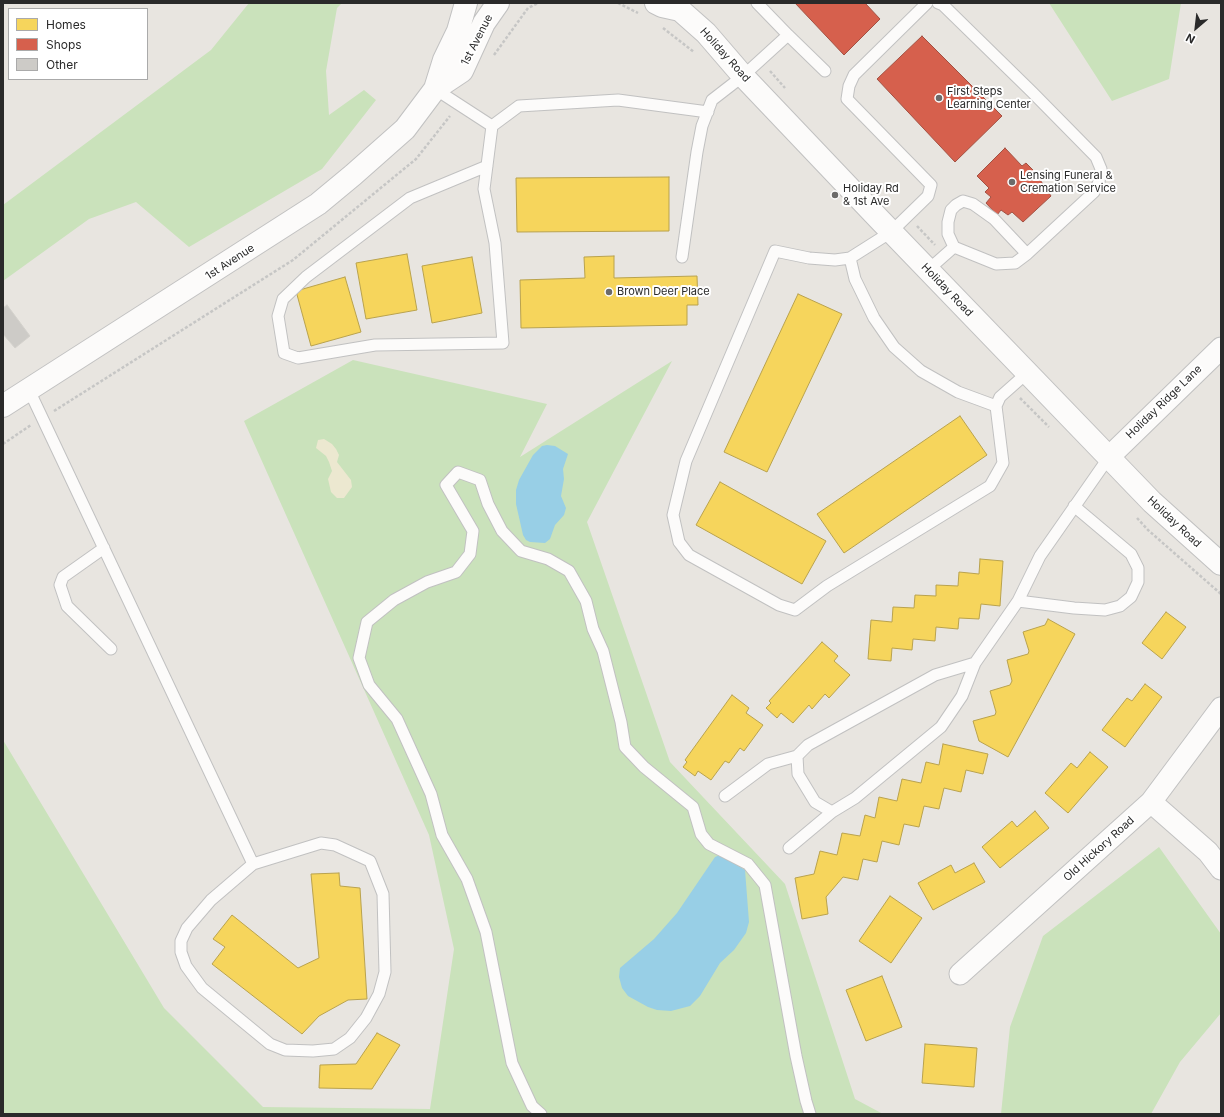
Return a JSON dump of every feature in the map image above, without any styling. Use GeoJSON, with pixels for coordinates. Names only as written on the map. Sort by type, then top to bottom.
{"type":"FeatureCollection","features":[{"type":"Feature","properties":{"kind":"street","name":"1st Avenue"},"geometry":{"type":"LineString","coordinates":[[436,90],[444,60],[458,31],[466,3]]}},
{"type":"Feature","properties":{"kind":"street","name":"1st Avenue"},"geometry":{"type":"LineString","coordinates":[[3,406],[318,204],[406,129],[436,90],[462,71],[484,23],[498,3]]}},
{"type":"Feature","properties":{"kind":"street","name":"Holiday Road"},"geometry":{"type":"LineString","coordinates":[[649,9],[662,6],[681,7],[706,33],[743,76],[891,232],[1152,502],[1221,564]]}},
{"type":"Feature","properties":{"kind":"street","name":"Holiday Ridge Lane"},"geometry":{"type":"LineString","coordinates":[[1109,457],[1221,348]]}},
{"type":"Feature","properties":{"kind":"street","name":"Old Hickory Road"},"geometry":{"type":"LineString","coordinates":[[960,974],[1151,802],[1221,708]]}},
{"type":"Feature","properties":{"kind":"street"},"geometry":{"type":"LineString","coordinates":[[1151,802],[1208,852],[1221,869]]}},
{"type":"Feature","properties":{"kind":"lane"},"geometry":{"type":"LineString","coordinates":[[757,3],[824,71]]}},
{"type":"Feature","properties":{"kind":"lane"},"geometry":{"type":"LineString","coordinates":[[927,3],[854,75],[849,86],[847,99],[931,185],[928,196],[891,232],[850,258],[835,260],[809,258],[775,251],[686,461],[673,516],[679,542],[689,555],[779,605],[795,610],[827,586],[990,486],[1003,463],[996,406],[1000,397],[1028,373]]}},
{"type":"Feature","properties":{"kind":"lane"},"geometry":{"type":"LineString","coordinates":[[938,3],[943,5],[1048,109],[1096,158],[1101,169],[1099,182],[1094,192],[1028,254],[1015,263],[996,264],[954,247],[948,234],[948,222],[951,210],[963,201],[973,204],[994,219],[1028,254]]}},
{"type":"Feature","properties":{"kind":"lane"},"geometry":{"type":"LineString","coordinates":[[682,257],[697,152],[702,126],[712,100],[743,76],[788,35]]}},
{"type":"Feature","properties":{"kind":"lane"},"geometry":{"type":"LineString","coordinates":[[436,90],[492,126]]}},
{"type":"Feature","properties":{"kind":"lane"},"geometry":{"type":"LineString","coordinates":[[487,166],[410,198],[306,277],[283,299],[278,316],[284,354],[298,358],[375,345],[503,343],[494,243],[484,189],[487,166],[492,126],[519,106],[618,100],[708,112]]}},
{"type":"Feature","properties":{"kind":"lane"},"geometry":{"type":"LineString","coordinates":[[928,270],[954,247]]}},
{"type":"Feature","properties":{"kind":"lane"},"geometry":{"type":"LineString","coordinates":[[850,258],[855,279],[867,305],[894,347],[921,371],[958,392],[996,406]]}},
{"type":"Feature","properties":{"kind":"lane"},"geometry":{"type":"LineString","coordinates":[[29,390],[253,864]]}},
{"type":"Feature","properties":{"kind":"lane"},"geometry":{"type":"LineString","coordinates":[[789,848],[832,812],[855,798],[941,727],[962,696],[975,663],[1018,601],[1040,556],[1109,457]]}},
{"type":"Feature","properties":{"kind":"lane"},"geometry":{"type":"LineString","coordinates":[[540,1114],[532,1106],[512,1063],[486,932],[467,879],[442,835],[431,794],[397,719],[369,685],[359,658],[367,622],[394,600],[427,582],[456,572],[470,554],[474,531],[446,485],[458,472],[480,480],[488,504],[502,532],[521,552],[548,558],[569,571],[586,601],[593,629],[603,650],[621,722],[625,747],[644,767],[693,807],[701,834],[710,844],[748,864],[765,884],[796,1056],[810,1114]]}},
{"type":"Feature","properties":{"kind":"lane"},"geometry":{"type":"LineString","coordinates":[[1018,601],[1074,608],[1105,610],[1120,606],[1131,597],[1138,582],[1138,568],[1131,554],[1074,506]]}},
{"type":"Feature","properties":{"kind":"lane"},"geometry":{"type":"LineString","coordinates":[[104,548],[63,577],[60,585],[67,606],[111,649]]}},
{"type":"Feature","properties":{"kind":"lane"},"geometry":{"type":"LineString","coordinates":[[725,796],[768,764],[797,756],[808,746],[935,675],[975,663]]}},
{"type":"Feature","properties":{"kind":"lane"},"geometry":{"type":"LineString","coordinates":[[797,756],[798,774],[808,791],[815,802],[832,812]]}},
{"type":"Feature","properties":{"kind":"lane"},"geometry":{"type":"LineString","coordinates":[[321,844],[335,845],[370,861],[383,894],[385,972],[379,994],[366,1018],[350,1038],[334,1049],[312,1051],[285,1050],[270,1044],[202,988],[186,966],[181,952],[181,941],[187,928],[211,900],[253,864],[321,844]]}},
{"type":"Feature","properties":{"kind":"path"},"geometry":{"type":"LineString","coordinates":[[618,3],[649,9]]}},
{"type":"Feature","properties":{"kind":"path"},"geometry":{"type":"LineString","coordinates":[[660,26],[699,58]]}},
{"type":"Feature","properties":{"kind":"green space"},"geometry":{"type":"Polygon","coordinates":[[[249,3],[342,3],[337,8],[326,71],[329,115],[364,90],[376,100],[322,169],[189,247],[136,202],[89,219],[3,281],[3,205],[211,50],[249,3]]]}},
{"type":"Feature","properties":{"kind":"green space"},"geometry":{"type":"Polygon","coordinates":[[[1049,3],[1181,3],[1169,79],[1112,101],[1049,3]]]}},
{"type":"Feature","properties":{"kind":"green space"},"geometry":{"type":"Polygon","coordinates":[[[353,360],[547,404],[520,457],[672,361],[587,522],[670,762],[785,884],[855,1099],[883,1114],[3,1114],[3,740],[164,1008],[263,1107],[430,1109],[454,949],[429,835],[244,421],[353,360]]]}},
{"type":"Feature","properties":{"kind":"green space"},"geometry":{"type":"Polygon","coordinates":[[[1159,847],[1221,934],[1221,1013],[1180,1062],[1151,1114],[1001,1114],[1010,1027],[1043,936],[1159,847]]]}},
{"type":"Feature","properties":{"kind":"sand"},"geometry":{"type":"Polygon","coordinates":[[[324,439],[332,444],[336,449],[339,455],[337,462],[351,480],[352,487],[344,498],[337,498],[331,492],[328,479],[332,471],[329,462],[326,456],[316,448],[318,440],[324,439]]]}},
{"type":"Feature","properties":{"kind":"water"},"geometry":{"type":"Polygon","coordinates":[[[542,446],[555,446],[568,454],[563,469],[564,479],[561,496],[566,508],[564,515],[555,525],[550,539],[545,543],[530,542],[526,540],[523,535],[516,504],[516,490],[519,480],[533,455],[542,446]]]}},
{"type":"Feature","properties":{"kind":"water"},"geometry":{"type":"Polygon","coordinates":[[[720,855],[745,870],[749,922],[746,933],[734,950],[720,963],[700,996],[690,1006],[671,1011],[657,1010],[648,1007],[628,996],[622,988],[619,977],[620,968],[654,939],[677,913],[715,857],[720,855]]]}},
{"type":"Feature","properties":{"kind":"building: Homes"},"geometry":{"type":"Polygon","coordinates":[[[669,177],[669,231],[517,232],[516,178],[669,177]]]}},
{"type":"Feature","properties":{"kind":"building: Homes"},"geometry":{"type":"Polygon","coordinates":[[[407,254],[417,310],[366,319],[356,263],[407,254]]]}},
{"type":"Feature","properties":{"kind":"building: Homes","name":"Brown Deer Place"},"geometry":{"type":"Polygon","coordinates":[[[614,256],[614,278],[697,276],[698,305],[687,305],[687,325],[521,328],[520,280],[585,278],[584,257],[614,256]]]}},
{"type":"Feature","properties":{"kind":"building: Homes"},"geometry":{"type":"Polygon","coordinates":[[[472,257],[482,313],[432,323],[422,266],[472,257]]]}},
{"type":"Feature","properties":{"kind":"building: Homes"},"geometry":{"type":"Polygon","coordinates":[[[345,277],[361,332],[311,346],[296,291],[345,277]]]}},
{"type":"Feature","properties":{"kind":"building: Homes"},"geometry":{"type":"Polygon","coordinates":[[[798,294],[842,314],[767,472],[724,452],[798,294]]]}},
{"type":"Feature","properties":{"kind":"building: Homes"},"geometry":{"type":"Polygon","coordinates":[[[960,416],[987,455],[844,553],[817,514],[960,416]]]}},
{"type":"Feature","properties":{"kind":"building: Homes"},"geometry":{"type":"Polygon","coordinates":[[[720,482],[826,541],[802,584],[696,525],[720,482]]]}},
{"type":"Feature","properties":{"kind":"building: Homes"},"geometry":{"type":"Polygon","coordinates":[[[980,559],[1003,561],[1000,606],[981,604],[979,619],[959,618],[958,629],[936,627],[935,641],[913,639],[912,650],[892,648],[891,661],[868,659],[871,620],[892,622],[893,607],[914,608],[915,595],[936,596],[936,585],[958,586],[959,572],[979,574],[980,559]]]}},
{"type":"Feature","properties":{"kind":"building: Homes"},"geometry":{"type":"Polygon","coordinates":[[[1166,612],[1186,627],[1162,659],[1142,643],[1166,612]]]}},
{"type":"Feature","properties":{"kind":"building: Homes"},"geometry":{"type":"Polygon","coordinates":[[[1048,619],[1075,634],[1008,757],[979,741],[973,721],[995,715],[996,712],[990,691],[1010,685],[1012,681],[1007,660],[1028,654],[1029,651],[1023,632],[1045,625],[1048,619]]]}},
{"type":"Feature","properties":{"kind":"building: Homes"},"geometry":{"type":"Polygon","coordinates":[[[822,642],[838,656],[834,661],[850,675],[829,698],[825,694],[812,709],[809,705],[793,723],[781,713],[777,718],[766,708],[771,703],[769,701],[822,642]]]}},
{"type":"Feature","properties":{"kind":"building: Homes"},"geometry":{"type":"Polygon","coordinates":[[[1145,684],[1162,697],[1125,747],[1102,730],[1127,698],[1132,701],[1145,684]]]}},
{"type":"Feature","properties":{"kind":"building: Homes"},"geometry":{"type":"Polygon","coordinates":[[[732,695],[749,708],[746,713],[763,725],[744,751],[740,748],[729,763],[725,761],[711,780],[698,771],[695,776],[683,767],[687,762],[685,760],[732,695]]]}},
{"type":"Feature","properties":{"kind":"building: Homes"},"geometry":{"type":"Polygon","coordinates":[[[943,744],[988,754],[983,774],[966,770],[961,792],[944,788],[939,809],[924,806],[919,827],[904,824],[899,845],[882,841],[877,862],[863,859],[858,880],[843,877],[826,897],[828,914],[802,919],[795,878],[814,874],[820,851],[837,855],[842,833],[860,836],[865,815],[875,818],[879,797],[897,801],[902,779],[921,783],[926,762],[939,765],[943,744]]]}},
{"type":"Feature","properties":{"kind":"building: Homes"},"geometry":{"type":"Polygon","coordinates":[[[1090,752],[1108,767],[1068,813],[1045,793],[1071,763],[1077,768],[1090,752]]]}},
{"type":"Feature","properties":{"kind":"building: Homes"},"geometry":{"type":"Polygon","coordinates":[[[1035,811],[1049,828],[1000,868],[982,847],[1012,821],[1017,827],[1035,811]]]}},
{"type":"Feature","properties":{"kind":"building: Homes"},"geometry":{"type":"Polygon","coordinates":[[[974,863],[985,882],[933,910],[918,883],[951,865],[955,873],[974,863]]]}},
{"type":"Feature","properties":{"kind":"building: Homes"},"geometry":{"type":"Polygon","coordinates":[[[339,873],[340,886],[360,888],[367,999],[348,1000],[319,1016],[302,1034],[212,964],[225,947],[213,939],[232,915],[298,968],[319,958],[311,874],[339,873]]]}},
{"type":"Feature","properties":{"kind":"building: Homes"},"geometry":{"type":"Polygon","coordinates":[[[890,896],[922,918],[891,963],[859,941],[890,896]]]}},
{"type":"Feature","properties":{"kind":"building: Homes"},"geometry":{"type":"Polygon","coordinates":[[[882,976],[902,1027],[866,1041],[846,990],[882,976]]]}},
{"type":"Feature","properties":{"kind":"building: Homes"},"geometry":{"type":"Polygon","coordinates":[[[377,1033],[400,1045],[372,1089],[319,1088],[320,1065],[356,1064],[377,1033]]]}},
{"type":"Feature","properties":{"kind":"building: Homes"},"geometry":{"type":"Polygon","coordinates":[[[925,1044],[977,1048],[974,1087],[922,1083],[925,1044]]]}},
{"type":"Feature","properties":{"kind":"building: Shops"},"geometry":{"type":"Polygon","coordinates":[[[795,3],[865,3],[880,19],[844,55],[795,3]]]}},
{"type":"Feature","properties":{"kind":"building: Shops","name":"First Steps Learning Center"},"geometry":{"type":"Polygon","coordinates":[[[922,36],[1002,116],[955,162],[877,79],[922,36]]]}},
{"type":"Feature","properties":{"kind":"building: Shops","name":"Lensing Funeral & Cremation Service"},"geometry":{"type":"Polygon","coordinates":[[[1005,148],[1022,166],[1026,163],[1034,171],[1051,196],[1023,222],[1012,212],[1008,215],[1001,210],[997,215],[986,203],[991,197],[985,192],[989,188],[977,176],[1005,148]]]}},
{"type":"Feature","properties":{"kind":"building: Other"},"geometry":{"type":"Polygon","coordinates":[[[7,305],[30,336],[15,348],[3,334],[3,308],[7,305]]]}},
{"type":"Feature","properties":{"kind":"place","name":"First Steps Learning Center"},"geometry":{"type":"Point","coordinates":[939,98]}},
{"type":"Feature","properties":{"kind":"place","name":"Lensing Funeral & Cremation Service"},"geometry":{"type":"Point","coordinates":[1012,182]}},
{"type":"Feature","properties":{"kind":"place","name":"Holiday Rd & 1st Ave"},"geometry":{"type":"Point","coordinates":[835,195]}},
{"type":"Feature","properties":{"kind":"place","name":"Brown Deer Place"},"geometry":{"type":"Point","coordinates":[609,292]}}]}
